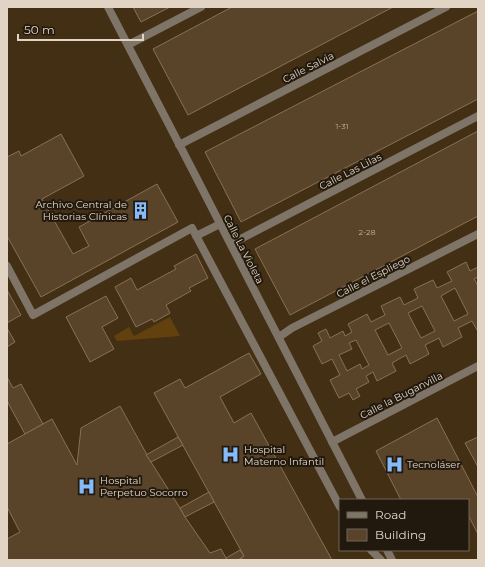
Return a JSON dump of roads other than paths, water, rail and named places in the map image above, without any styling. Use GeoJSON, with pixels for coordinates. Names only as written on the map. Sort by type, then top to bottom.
{"type":"FeatureCollection","features":[{"type":"Feature","properties":{"kind":"street","name":"Calle La Violeta"},"geometry":{"type":"LineString","coordinates":[[108,7],[361,499]]}},
{"type":"Feature","properties":{"kind":"street"},"geometry":{"type":"LineString","coordinates":[[128,46],[201,7]]}},
{"type":"Feature","properties":{"kind":"street","name":"Calle Salvia"},"geometry":{"type":"LineString","coordinates":[[179,145],[446,7]]}},
{"type":"Feature","properties":{"kind":"street","name":"Calle Las Lilas"},"geometry":{"type":"LineString","coordinates":[[231,244],[478,116]]}},
{"type":"Feature","properties":{"kind":"street"},"geometry":{"type":"LineString","coordinates":[[196,236],[220,224]]}},
{"type":"Feature","properties":{"kind":"street"},"geometry":{"type":"LineString","coordinates":[[7,266],[33,315],[192,228],[339,505]]}},
{"type":"Feature","properties":{"kind":"street","name":"Calle el Espliego"},"geometry":{"type":"LineString","coordinates":[[279,337],[292,328],[478,234]]}},
{"type":"Feature","properties":{"kind":"street","name":"Calle la Buganvilla"},"geometry":{"type":"LineString","coordinates":[[332,442],[478,366]]}},
{"type":"Feature","properties":{"kind":"street"},"geometry":{"type":"LineString","coordinates":[[372,551],[381,560]]}},
{"type":"Feature","properties":{"kind":"street"},"geometry":{"type":"LineString","coordinates":[[388,551],[392,560]]}},
{"type":"Feature","properties":{"kind":"place","name":"Archivo Central de Historias Clínicas"},"geometry":{"type":"Point","coordinates":[140,210]}},
{"type":"Feature","properties":{"kind":"place","name":"Hospital Materno Infantil"},"geometry":{"type":"Point","coordinates":[231,455]}},
{"type":"Feature","properties":{"kind":"place","name":"Tecnoláser"},"geometry":{"type":"Point","coordinates":[394,464]}},
{"type":"Feature","properties":{"kind":"place","name":"Hospital Perpetuo Socorro"},"geometry":{"type":"Point","coordinates":[87,486]}}]}
